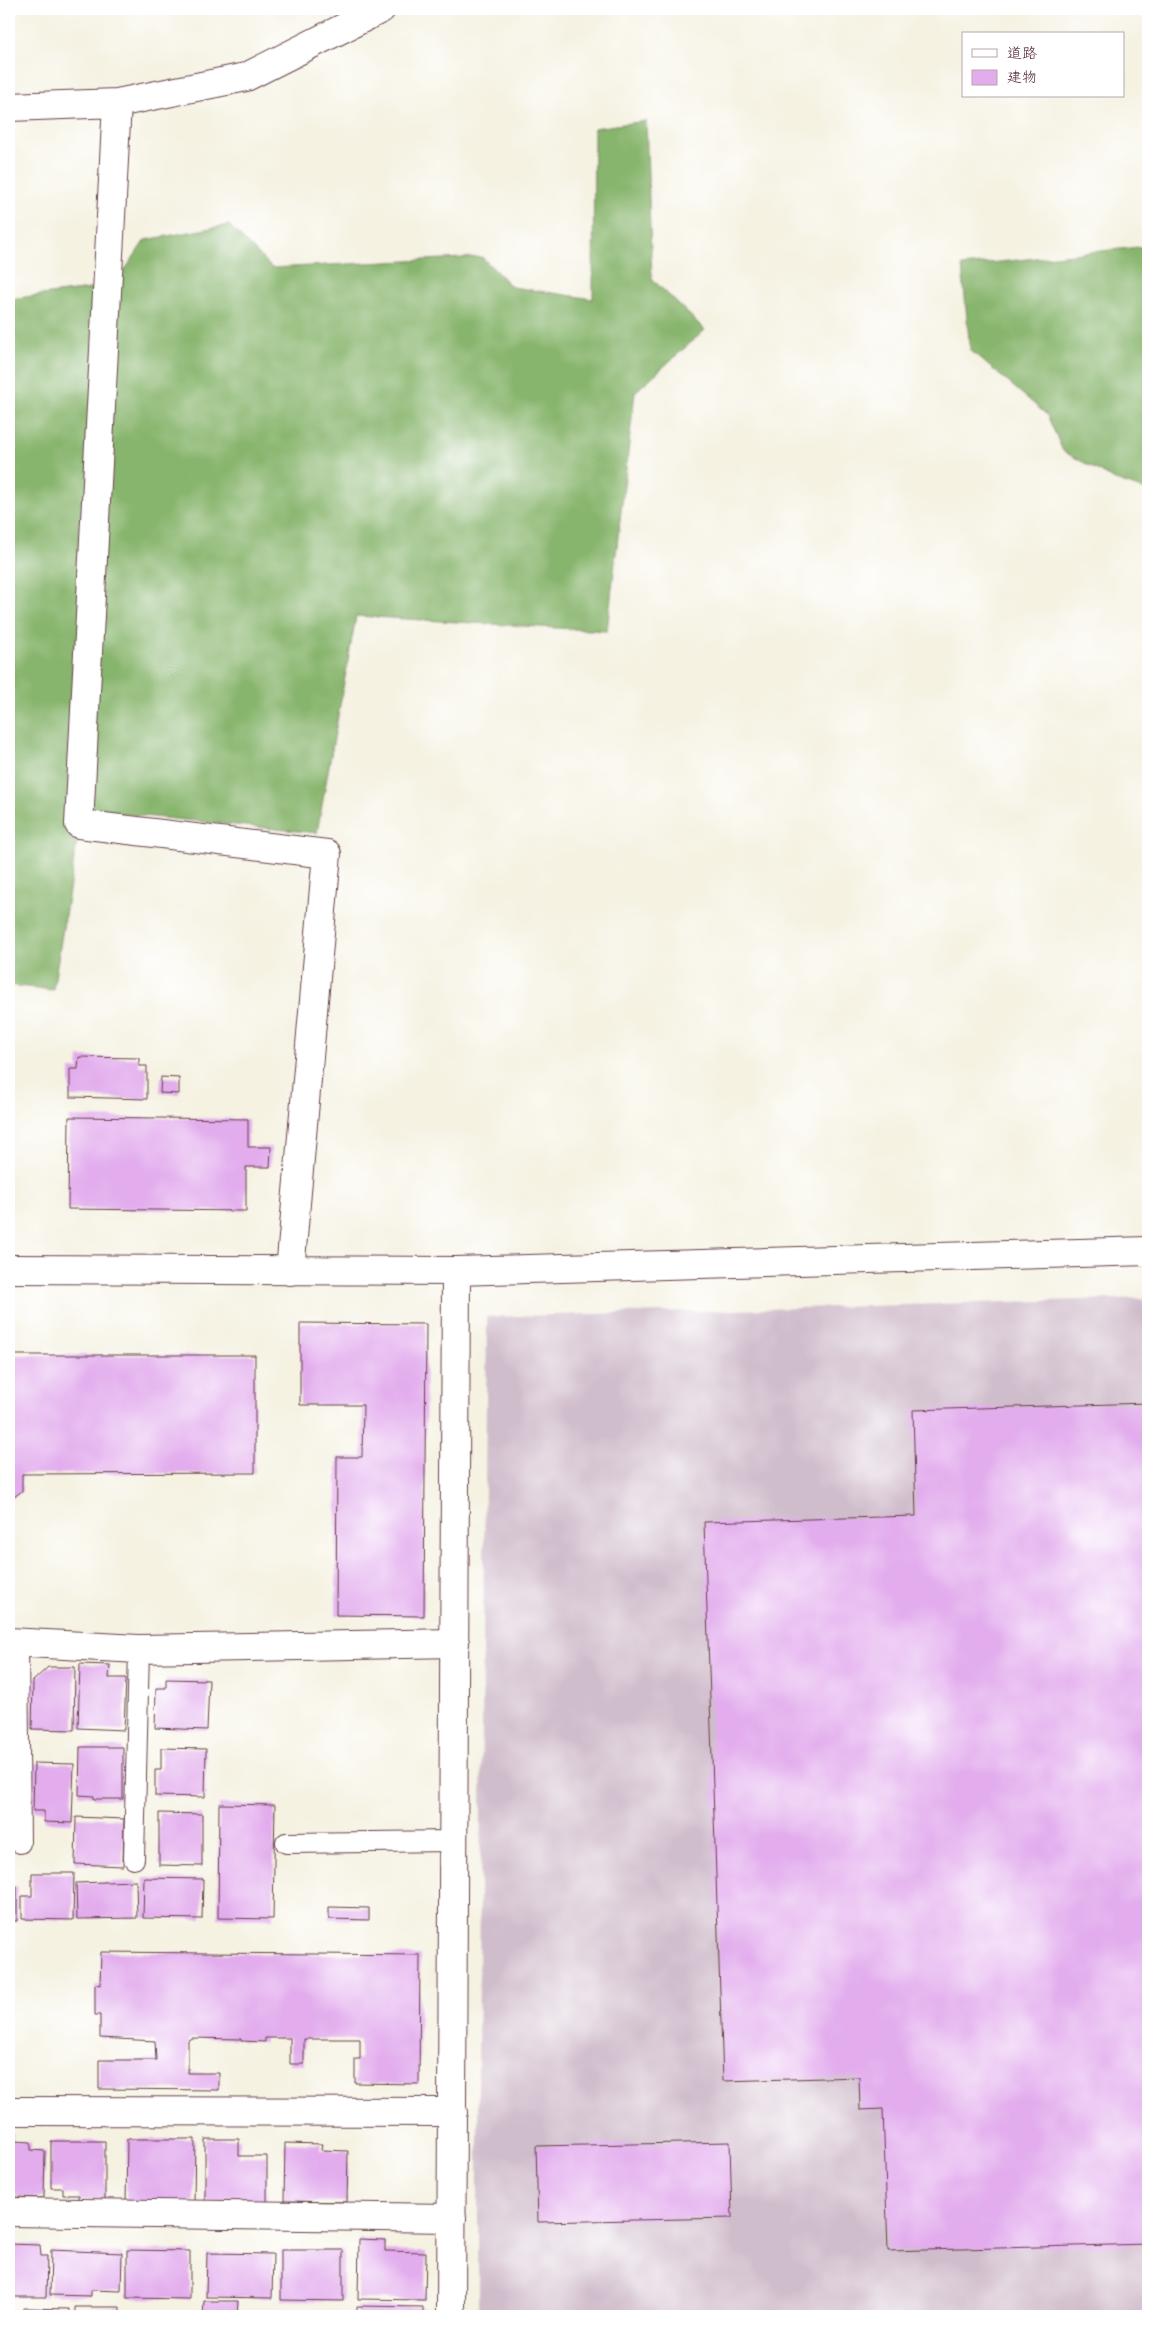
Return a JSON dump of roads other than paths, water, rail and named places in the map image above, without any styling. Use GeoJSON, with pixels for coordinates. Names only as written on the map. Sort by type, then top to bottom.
{"type":"FeatureCollection","features":[{"type":"Feature","properties":{"kind":"street"},"geometry":{"type":"LineString","coordinates":[[9,107],[117,102],[246,77],[381,9]]}},
{"type":"Feature","properties":{"kind":"street"},"geometry":{"type":"LineString","coordinates":[[117,102],[79,824],[327,854],[290,1271]]}},
{"type":"Feature","properties":{"kind":"street"},"geometry":{"type":"LineString","coordinates":[[9,1269],[456,1271],[1148,1251]]}},
{"type":"Feature","properties":{"kind":"street"},"geometry":{"type":"LineString","coordinates":[[451,2316],[456,1271]]}},
{"type":"Feature","properties":{"kind":"street"},"geometry":{"type":"LineString","coordinates":[[13,1643],[139,1650],[454,1643]]}},
{"type":"Feature","properties":{"kind":"street"},"geometry":{"type":"LineString","coordinates":[[9,2111],[453,2112]]}},
{"type":"Feature","properties":{"kind":"street"},"geometry":{"type":"LineString","coordinates":[[9,2212],[452,2218]]}},
{"type":"Feature","properties":{"kind":"lane"},"geometry":{"type":"LineString","coordinates":[[13,1643],[20,1843]]}},
{"type":"Feature","properties":{"kind":"lane"},"geometry":{"type":"LineString","coordinates":[[134,1859],[139,1650]]}},
{"type":"Feature","properties":{"kind":"lane"},"geometry":{"type":"LineString","coordinates":[[286,1843],[454,1841]]}}]}
